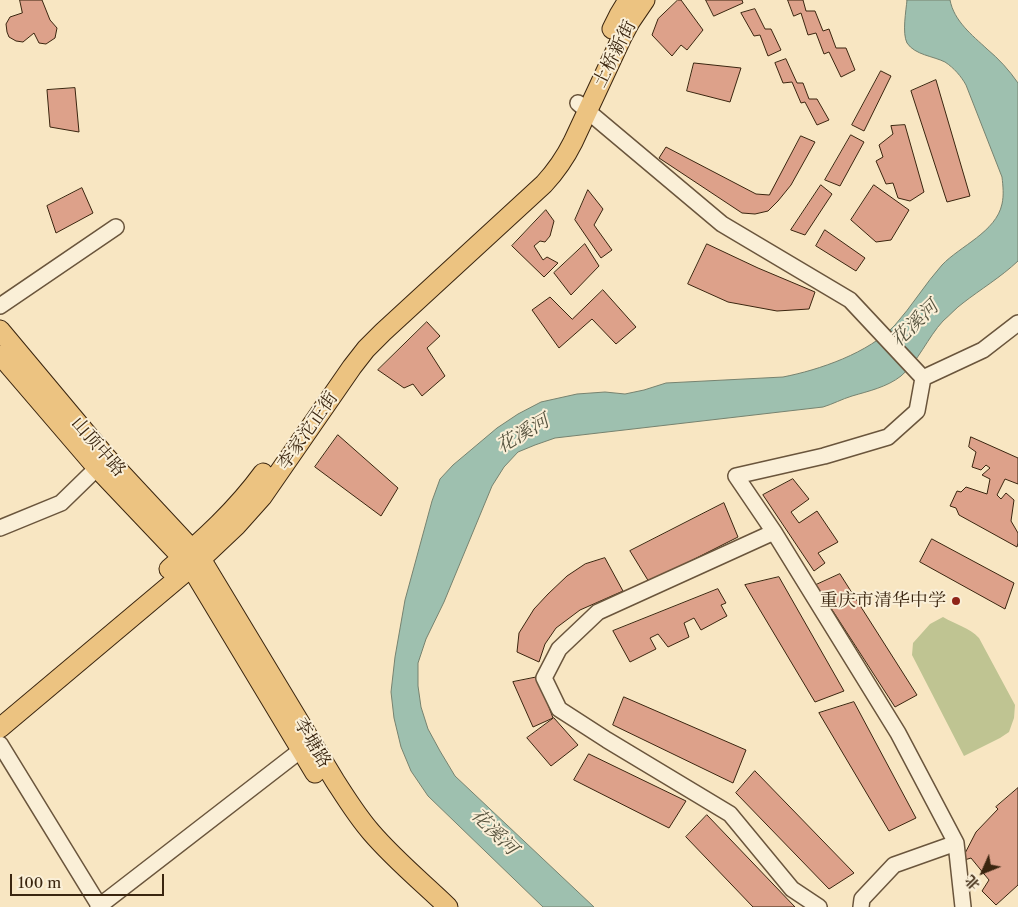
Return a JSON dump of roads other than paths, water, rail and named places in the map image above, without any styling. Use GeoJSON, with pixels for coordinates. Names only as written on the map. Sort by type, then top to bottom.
{"type":"FeatureCollection","features":[{"type":"Feature","properties":{"kind":"main road","name":"土桥新街"},"geometry":{"type":"LineString","coordinates":[[583,107],[611,31],[628,0]]}},
{"type":"Feature","properties":{"kind":"main road","name":"土桥新街"},"geometry":{"type":"LineString","coordinates":[[583,107],[630,22],[645,0]]}},
{"type":"Feature","properties":{"kind":"main road","name":"李家沱正街"},"geometry":{"type":"LineString","coordinates":[[0,712],[191,558],[237,525],[262,497],[366,349],[536,191],[555,171],[565,157],[583,107]]}},
{"type":"Feature","properties":{"kind":"main road","name":"山顶中路"},"geometry":{"type":"LineString","coordinates":[[0,330],[191,558]]}},
{"type":"Feature","properties":{"kind":"main road","name":"山顶中路"},"geometry":{"type":"LineString","coordinates":[[0,355],[97,468],[191,558]]}},
{"type":"Feature","properties":{"kind":"main road","name":"李家沱正街"},"geometry":{"type":"LineString","coordinates":[[0,728],[191,558]]}},
{"type":"Feature","properties":{"kind":"main road","name":"李塘路"},"geometry":{"type":"LineString","coordinates":[[191,558],[301,750],[342,815],[362,841],[384,864],[431,907]]}},
{"type":"Feature","properties":{"kind":"main road","name":"李塘路"},"geometry":{"type":"LineString","coordinates":[[191,558],[354,810],[388,850],[448,907]]}},
{"type":"Feature","properties":{"kind":"street"},"geometry":{"type":"LineString","coordinates":[[583,107],[722,224],[850,300],[923,378]]}},
{"type":"Feature","properties":{"kind":"street"},"geometry":{"type":"LineString","coordinates":[[0,306],[116,228]]}},
{"type":"Feature","properties":{"kind":"street"},"geometry":{"type":"LineString","coordinates":[[923,378],[983,350],[1018,323]]}},
{"type":"Feature","properties":{"kind":"street"},"geometry":{"type":"LineString","coordinates":[[923,378],[917,411],[888,437],[824,456],[736,476],[774,532],[898,733],[956,842],[963,907]]}},
{"type":"Feature","properties":{"kind":"street"},"geometry":{"type":"LineString","coordinates":[[0,528],[61,503],[97,468]]}},
{"type":"Feature","properties":{"kind":"street"},"geometry":{"type":"LineString","coordinates":[[774,532],[598,612],[559,650],[544,678],[559,709],[730,814],[792,889],[819,907]]}},
{"type":"Feature","properties":{"kind":"street"},"geometry":{"type":"LineString","coordinates":[[0,744],[99,907],[301,750]]}},
{"type":"Feature","properties":{"kind":"street"},"geometry":{"type":"LineString","coordinates":[[861,907],[862,899],[894,865],[956,842]]}},
{"type":"Feature","properties":{"kind":"water","name":"花溪河"},"geometry":{"type":"Polygon","coordinates":[[[907,0],[950,0],[955,15],[964,27],[1000,61],[1018,83],[1018,261],[960,305],[943,321],[932,334],[913,364],[901,376],[878,388],[823,407],[555,438],[518,452],[504,467],[492,486],[444,602],[426,639],[418,663],[418,686],[421,707],[428,729],[455,776],[594,907],[543,907],[428,796],[411,771],[401,747],[394,718],[391,692],[405,600],[432,501],[440,479],[453,465],[497,428],[541,402],[577,394],[605,392],[625,394],[666,383],[783,377],[812,370],[843,359],[872,344],[895,325],[942,265],[993,223],[1002,204],[1003,194],[1002,177],[966,85],[960,75],[945,62],[919,53],[907,43],[905,28],[907,0]]]}},
{"type":"Feature","properties":{"kind":"place","name":"重庆市清华中学"},"geometry":{"type":"Point","coordinates":[956,601]}}]}
